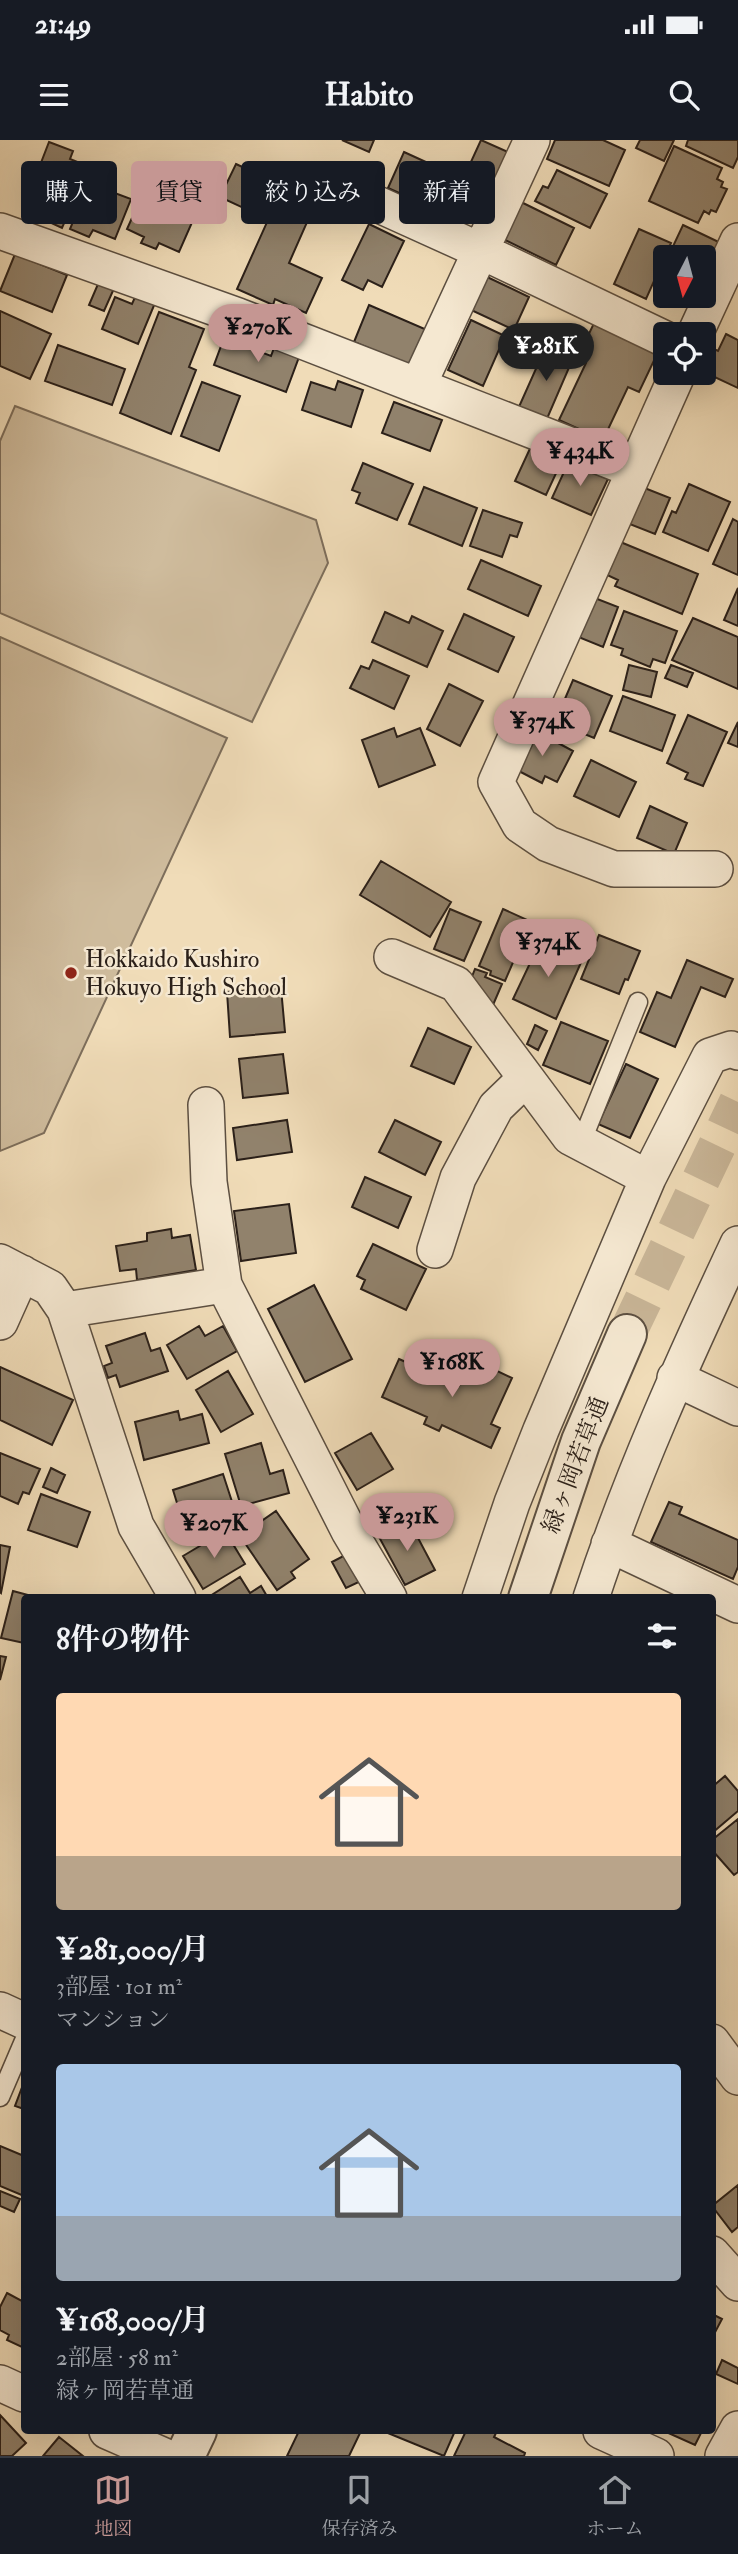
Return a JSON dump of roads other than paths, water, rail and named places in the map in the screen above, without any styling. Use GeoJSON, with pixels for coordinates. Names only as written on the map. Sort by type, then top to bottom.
{"type":"FeatureCollection","features":[{"type":"Feature","properties":{"kind":"street"},"geometry":{"type":"LineString","coordinates":[[418,386],[532,140]]}},
{"type":"Feature","properties":{"kind":"street"},"geometry":{"type":"LineString","coordinates":[[385,208],[653,333]]}},
{"type":"Feature","properties":{"kind":"street"},"geometry":{"type":"LineString","coordinates":[[0,231],[238,316],[634,470]]}},
{"type":"Feature","properties":{"kind":"street"},"geometry":{"type":"LineString","coordinates":[[701,322],[738,241]]}},
{"type":"Feature","properties":{"kind":"street"},"geometry":{"type":"LineString","coordinates":[[673,385],[496,782],[520,825],[548,844],[614,869],[715,869]]}},
{"type":"Feature","properties":{"kind":"street"},"geometry":{"type":"LineString","coordinates":[[392,957],[456,984],[570,1136],[648,1178]]}},
{"type":"Feature","properties":{"kind":"street"},"geometry":{"type":"LineString","coordinates":[[481,1594],[512,1503],[541,1430],[648,1178],[710,1056],[732,1049],[738,1052]]}},
{"type":"Feature","properties":{"kind":"street"},"geometry":{"type":"LineString","coordinates":[[435,1250],[458,1178],[496,1107],[525,1079]]}},
{"type":"Feature","properties":{"kind":"street"},"geometry":{"type":"LineString","coordinates":[[206,1105],[209,1182],[224,1285],[349,1531],[387,1594]]}},
{"type":"Feature","properties":{"kind":"street"},"geometry":{"type":"LineString","coordinates":[[592,1594],[609,1544],[675,1378],[738,1244]]}},
{"type":"Feature","properties":{"kind":"street"},"geometry":{"type":"LineString","coordinates":[[0,1322],[11,1267],[50,1288],[65,1310],[136,1527],[176,1594]]}},
{"type":"Feature","properties":{"kind":"street"},"geometry":{"type":"LineString","coordinates":[[65,1310],[224,1285]]}},
{"type":"Feature","properties":{"kind":"street","name":"緑ヶ岡若草通"},"geometry":{"type":"LineString","coordinates":[[529,1594],[581,1441],[627,1334]]}},
{"type":"Feature","properties":{"kind":"street"},"geometry":{"type":"LineString","coordinates":[[675,1378],[738,1408]]}},
{"type":"Feature","properties":{"kind":"street"},"geometry":{"type":"LineString","coordinates":[[609,1544],[715,1594]]}},
{"type":"Feature","properties":{"kind":"street"},"geometry":{"type":"LineString","coordinates":[[716,1595],[738,1605]]}},
{"type":"Feature","properties":{"kind":"street"},"geometry":{"type":"LineString","coordinates":[[0,2010],[21,2020]]}},
{"type":"Feature","properties":{"kind":"street"},"geometry":{"type":"LineString","coordinates":[[716,2047],[738,2077]]}},
{"type":"Feature","properties":{"kind":"street"},"geometry":{"type":"LineString","coordinates":[[716,2258],[738,2283]]}},
{"type":"Feature","properties":{"kind":"street"},"geometry":{"type":"LineString","coordinates":[[0,2383],[21,2393]]}},
{"type":"Feature","properties":{"kind":"street"},"geometry":{"type":"LineString","coordinates":[[723,2456],[738,2429]]}},
{"type":"Feature","properties":{"kind":"street"},"geometry":{"type":"LineString","coordinates":[[114,2434],[164,2456]]}},
{"type":"Feature","properties":{"kind":"street"},"geometry":{"type":"LineString","coordinates":[[185,2456],[196,2434]]}},
{"type":"Feature","properties":{"kind":"street"},"geometry":{"type":"LineString","coordinates":[[608,2434],[656,2456]]}},
{"type":"Feature","properties":{"kind":"lane"},"geometry":{"type":"LineString","coordinates":[[581,1143],[638,1002]]}},
{"type":"Feature","properties":{"kind":"lane"},"geometry":{"type":"LineString","coordinates":[[0,2097],[21,2048]]}},
{"type":"Feature","properties":{"kind":"tunnel"},"geometry":{"type":"LineString","coordinates":[[627,1334],[738,1102]]}},
{"type":"Feature","properties":{"kind":"place","name":"Hokkaido Kushiro Hokuyo High School"},"geometry":{"type":"Point","coordinates":[71,973]}}]}
